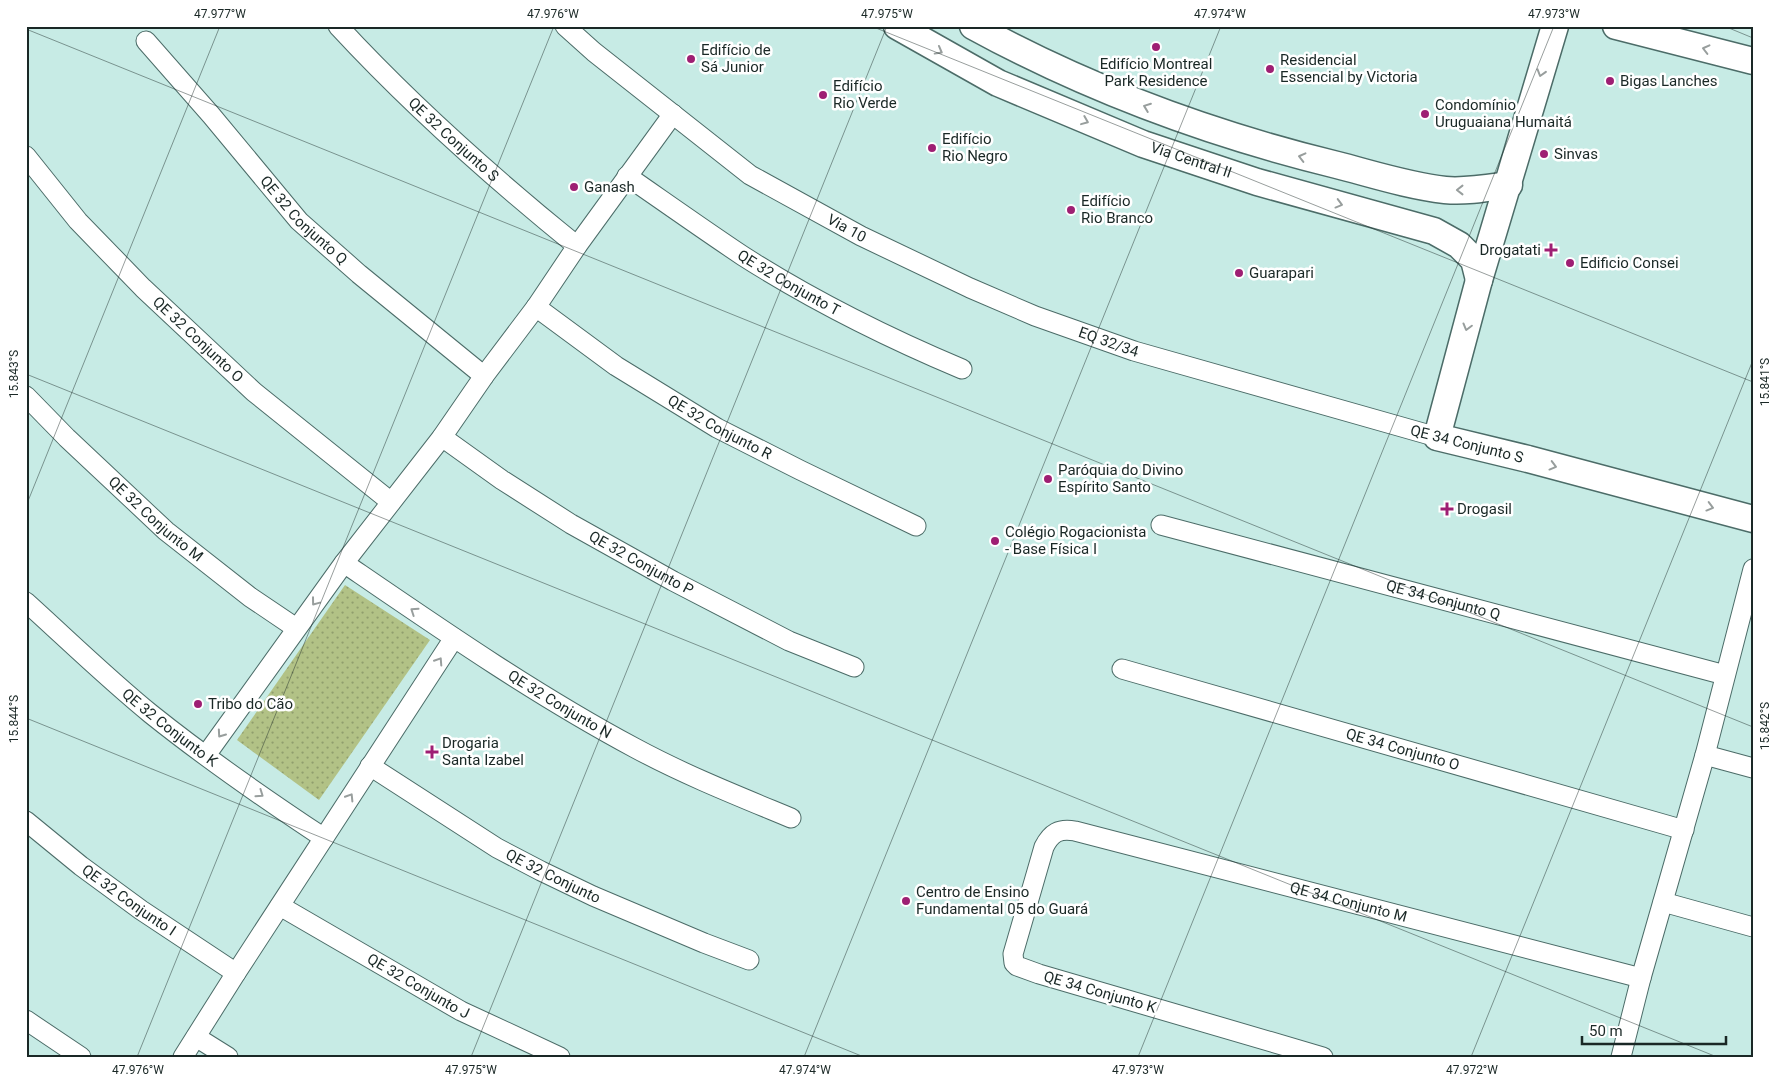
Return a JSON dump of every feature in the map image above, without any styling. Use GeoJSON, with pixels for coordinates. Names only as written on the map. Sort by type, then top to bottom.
{"type":"FeatureCollection","features":[{"type":"Feature","properties":{"kind":"street","name":"QE 32 Conjunto S"},"geometry":{"type":"LineString","coordinates":[[338,26],[422,111],[494,176],[577,246]]}},
{"type":"Feature","properties":{"kind":"street","name":"Via 10"},"geometry":{"type":"LineString","coordinates":[[565,26],[594,52],[750,175],[870,240],[970,288],[1035,316]]}},
{"type":"Feature","properties":{"kind":"street","name":"Via Central II"},"geometry":{"type":"LineString","coordinates":[[897,26],[998,83],[1142,144],[1257,182],[1434,231],[1459,244],[1474,260],[1480,280]]}},
{"type":"Feature","properties":{"kind":"street"},"geometry":{"type":"LineString","coordinates":[[973,26],[1014,49],[1149,108],[1286,153],[1444,190],[1477,190],[1509,185]]}},
{"type":"Feature","properties":{"kind":"street"},"geometry":{"type":"LineString","coordinates":[[1437,437],[1480,280],[1555,26]]}},
{"type":"Feature","properties":{"kind":"street"},"geometry":{"type":"LineString","coordinates":[[1616,26],[1753,61]]}},
{"type":"Feature","properties":{"kind":"street","name":"QE 32 Conjunto Q"},"geometry":{"type":"LineString","coordinates":[[146,41],[299,220],[359,274],[484,376]]}},
{"type":"Feature","properties":{"kind":"street"},"geometry":{"type":"LineString","coordinates":[[998,83],[1014,49]]}},
{"type":"Feature","properties":{"kind":"street"},"geometry":{"type":"LineString","coordinates":[[206,755],[344,563],[442,437],[673,114]]}},
{"type":"Feature","properties":{"kind":"street","name":"QE 32 Conjunto O"},"geometry":{"type":"LineString","coordinates":[[26,156],[78,221],[143,288],[254,392],[392,502]]}},
{"type":"Feature","properties":{"kind":"street","name":"QE 32 Conjunto T"},"geometry":{"type":"LineString","coordinates":[[627,176],[744,256],[819,301],[901,343],[962,369]]}},
{"type":"Feature","properties":{"kind":"street","name":"QE 32 Conjunto R"},"geometry":{"type":"LineString","coordinates":[[536,307],[616,366],[717,428],[916,526]]}},
{"type":"Feature","properties":{"kind":"street","name":"EQ 32/34"},"geometry":{"type":"LineString","coordinates":[[1035,316],[1182,366]]}},
{"type":"Feature","properties":{"kind":"street","name":"QE 34 Conjunto S"},"geometry":{"type":"LineString","coordinates":[[1182,366],[1437,437],[1528,459],[1753,519]]}},
{"type":"Feature","properties":{"kind":"street","name":"QE 32 Conjunto M"},"geometry":{"type":"LineString","coordinates":[[26,396],[67,438],[166,531],[250,597],[296,628]]}},
{"type":"Feature","properties":{"kind":"street","name":"QE 32 Conjunto P"},"geometry":{"type":"LineString","coordinates":[[442,437],[502,480],[571,524],[673,581],[789,641],[854,667]]}},
{"type":"Feature","properties":{"kind":"street","name":"QE 34 Conjunto Q"},"geometry":{"type":"LineString","coordinates":[[1161,526],[1725,675]]}},
{"type":"Feature","properties":{"kind":"street","name":"QE 32 Conjunto N"},"geometry":{"type":"LineString","coordinates":[[344,563],[454,638],[571,712],[636,749],[697,779],[790,818]]}},
{"type":"Feature","properties":{"kind":"street"},"geometry":{"type":"LineString","coordinates":[[1621,1057],[1641,978],[1705,755],[1725,675],[1748,603],[1753,569]]}},
{"type":"Feature","properties":{"kind":"street","name":"QE 32 Conjunto K"},"geometry":{"type":"LineString","coordinates":[[26,602],[150,712],[206,755],[324,838]]}},
{"type":"Feature","properties":{"kind":"street"},"geometry":{"type":"LineString","coordinates":[[183,1057],[454,638]]}},
{"type":"Feature","properties":{"kind":"street","name":"QE 34 Conjunto O"},"geometry":{"type":"LineString","coordinates":[[1122,669],[1684,830]]}},
{"type":"Feature","properties":{"kind":"street"},"geometry":{"type":"LineString","coordinates":[[1705,755],[1753,768]]}},
{"type":"Feature","properties":{"kind":"street","name":"QE 32 Conjunto"},"geometry":{"type":"LineString","coordinates":[[370,766],[497,848],[541,871],[593,896],[749,960]]}},
{"type":"Feature","properties":{"kind":"street","name":"QE 32 Conjunto I"},"geometry":{"type":"LineString","coordinates":[[26,821],[81,866],[141,910],[236,973]]}},
{"type":"Feature","properties":{"kind":"street","name":"QE 34 Conjunto M"},"geometry":{"type":"LineString","coordinates":[[1056,831],[1065,829],[1075,831],[1641,978]]}},
{"type":"Feature","properties":{"kind":"street","name":"QE 34 Conjunto K"},"geometry":{"type":"LineString","coordinates":[[1056,831],[1048,838],[1044,847],[1013,954],[1011,969],[1022,968],[1323,1057]]}},
{"type":"Feature","properties":{"kind":"street"},"geometry":{"type":"LineString","coordinates":[[1663,902],[1753,927]]}},
{"type":"Feature","properties":{"kind":"street","name":"QE 32 Conjunto J"},"geometry":{"type":"LineString","coordinates":[[280,906],[460,1011],[560,1057]]}},
{"type":"Feature","properties":{"kind":"street"},"geometry":{"type":"LineString","coordinates":[[26,1020],[81,1057]]}},
{"type":"Feature","properties":{"kind":"street"},"geometry":{"type":"LineString","coordinates":[[196,1036],[228,1057]]}},
{"type":"Feature","properties":{"kind":"green space"},"geometry":{"type":"Polygon","coordinates":[[[345,585],[430,640],[319,800],[237,740],[345,585]]]}},
{"type":"Feature","properties":{"kind":"place","name":"Edifício Montreal Park Residence"},"geometry":{"type":"Point","coordinates":[1156,47]}},
{"type":"Feature","properties":{"kind":"place","name":"Edifício de Sá Junior"},"geometry":{"type":"Point","coordinates":[691,59]}},
{"type":"Feature","properties":{"kind":"place","name":"Residencial Essencial by Victoria"},"geometry":{"type":"Point","coordinates":[1270,69]}},
{"type":"Feature","properties":{"kind":"place","name":"Bigas Lanches"},"geometry":{"type":"Point","coordinates":[1610,81]}},
{"type":"Feature","properties":{"kind":"place","name":"Edifício Rio Verde"},"geometry":{"type":"Point","coordinates":[823,95]}},
{"type":"Feature","properties":{"kind":"place","name":"Condomínio Uruguaiana Humaitá"},"geometry":{"type":"Point","coordinates":[1425,114]}},
{"type":"Feature","properties":{"kind":"place","name":"Edifício Rio Negro"},"geometry":{"type":"Point","coordinates":[932,148]}},
{"type":"Feature","properties":{"kind":"place","name":"Sinvas"},"geometry":{"type":"Point","coordinates":[1544,154]}},
{"type":"Feature","properties":{"kind":"place","name":"Ganash"},"geometry":{"type":"Point","coordinates":[574,187]}},
{"type":"Feature","properties":{"kind":"place","name":"Edifício Rio Branco"},"geometry":{"type":"Point","coordinates":[1071,210]}},
{"type":"Feature","properties":{"kind":"place","name":"Drogatati"},"geometry":{"type":"Point","coordinates":[1551,250]}},
{"type":"Feature","properties":{"kind":"place","name":"Edificio Consei"},"geometry":{"type":"Point","coordinates":[1570,263]}},
{"type":"Feature","properties":{"kind":"place","name":"Guarapari"},"geometry":{"type":"Point","coordinates":[1239,273]}},
{"type":"Feature","properties":{"kind":"place","name":"Paróquia do Divino Espírito Santo"},"geometry":{"type":"Point","coordinates":[1048,479]}},
{"type":"Feature","properties":{"kind":"place","name":"Drogasil"},"geometry":{"type":"Point","coordinates":[1447,509]}},
{"type":"Feature","properties":{"kind":"place","name":"Colégio Rogacionista - Base Física I"},"geometry":{"type":"Point","coordinates":[995,541]}},
{"type":"Feature","properties":{"kind":"place","name":"Tribo do Cão"},"geometry":{"type":"Point","coordinates":[198,704]}},
{"type":"Feature","properties":{"kind":"place","name":"Drogaria Santa Izabel"},"geometry":{"type":"Point","coordinates":[432,752]}},
{"type":"Feature","properties":{"kind":"place","name":"Centro de Ensino Fundamental 05 do Guará"},"geometry":{"type":"Point","coordinates":[906,901]}}]}
